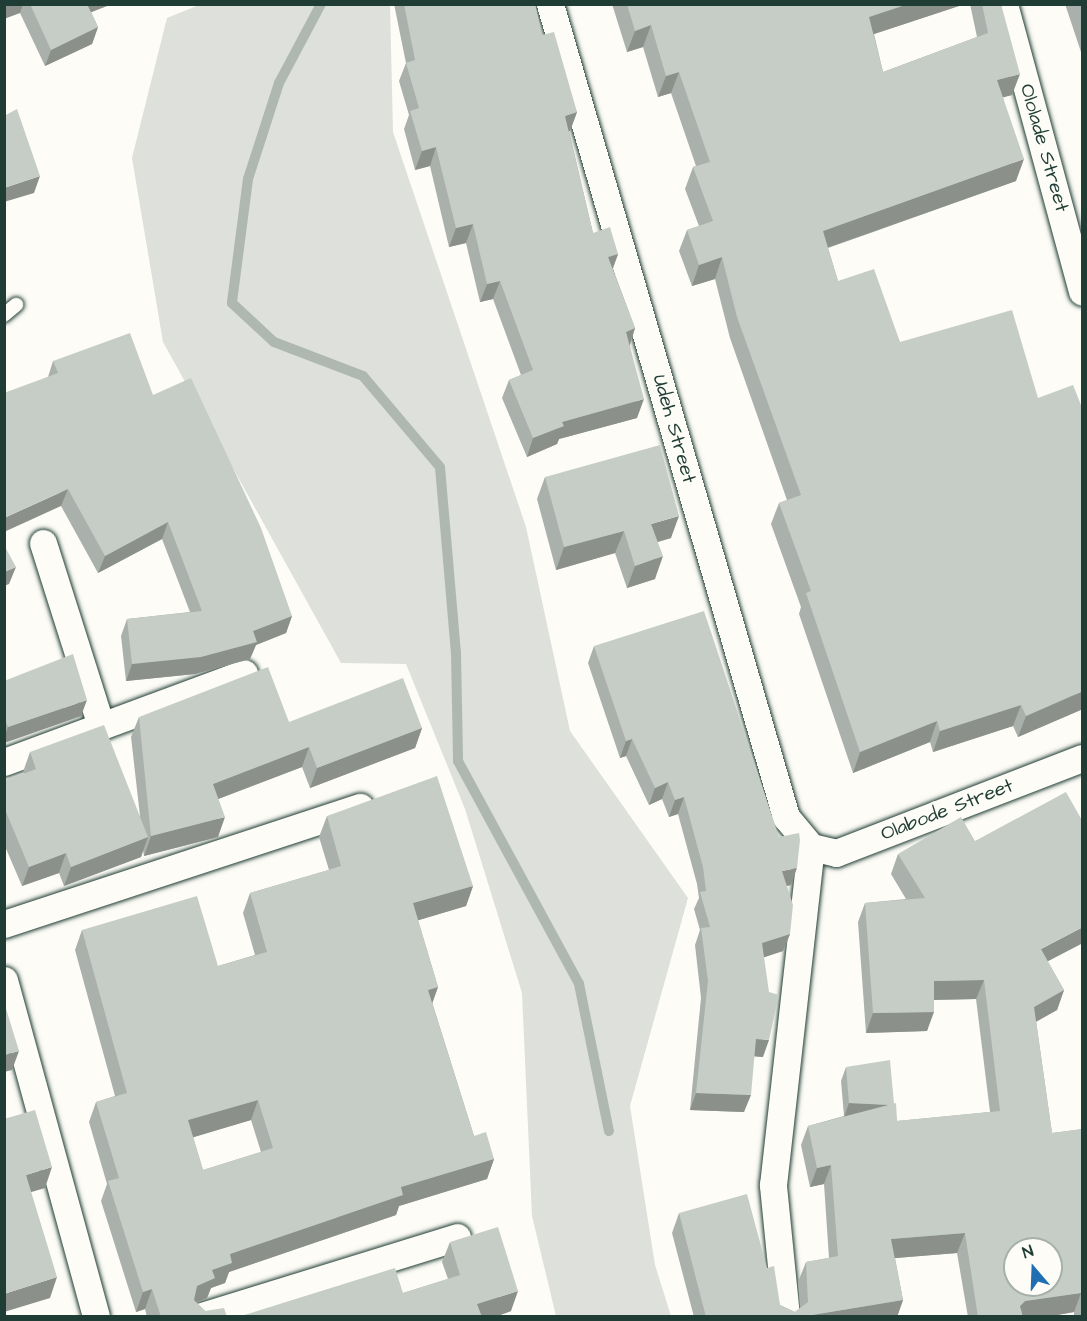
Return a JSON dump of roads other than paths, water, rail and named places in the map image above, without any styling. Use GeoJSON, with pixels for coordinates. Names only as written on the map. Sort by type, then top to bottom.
{"type":"FeatureCollection","features":[{"type":"Feature","properties":{"kind":"street","name":"Udeh Street"},"geometry":{"type":"LineString","coordinates":[[550,4],[786,817],[811,847]]}},
{"type":"Feature","properties":{"kind":"street","name":"Ololade Street"},"geometry":{"type":"LineString","coordinates":[[1004,4],[1083,292]]}},
{"type":"Feature","properties":{"kind":"street"},"geometry":{"type":"LineString","coordinates":[[43,543],[101,726]]}},
{"type":"Feature","properties":{"kind":"street"},"geometry":{"type":"LineString","coordinates":[[4,762],[244,673]]}},
{"type":"Feature","properties":{"kind":"street","name":"Olabode Street"},"geometry":{"type":"LineString","coordinates":[[811,847],[836,853],[1080,767]]}},
{"type":"Feature","properties":{"kind":"street"},"geometry":{"type":"LineString","coordinates":[[4,924],[368,804]]}},
{"type":"Feature","properties":{"kind":"street"},"geometry":{"type":"LineString","coordinates":[[786,1317],[773,1185],[811,847]]}},
{"type":"Feature","properties":{"kind":"street"},"geometry":{"type":"LineString","coordinates":[[4,980],[96,1317]]}},
{"type":"Feature","properties":{"kind":"street"},"geometry":{"type":"LineString","coordinates":[[202,1317],[457,1237]]}},
{"type":"Feature","properties":{"kind":"lane"},"geometry":{"type":"LineString","coordinates":[[4,315],[16,305]]}},
{"type":"Feature","properties":{"kind":"waterway"},"geometry":{"type":"LineString","coordinates":[[321,4],[279,83],[248,179],[232,303],[274,342],[363,376],[440,467],[456,653],[458,761],[579,984],[609,1131]]}}]}
